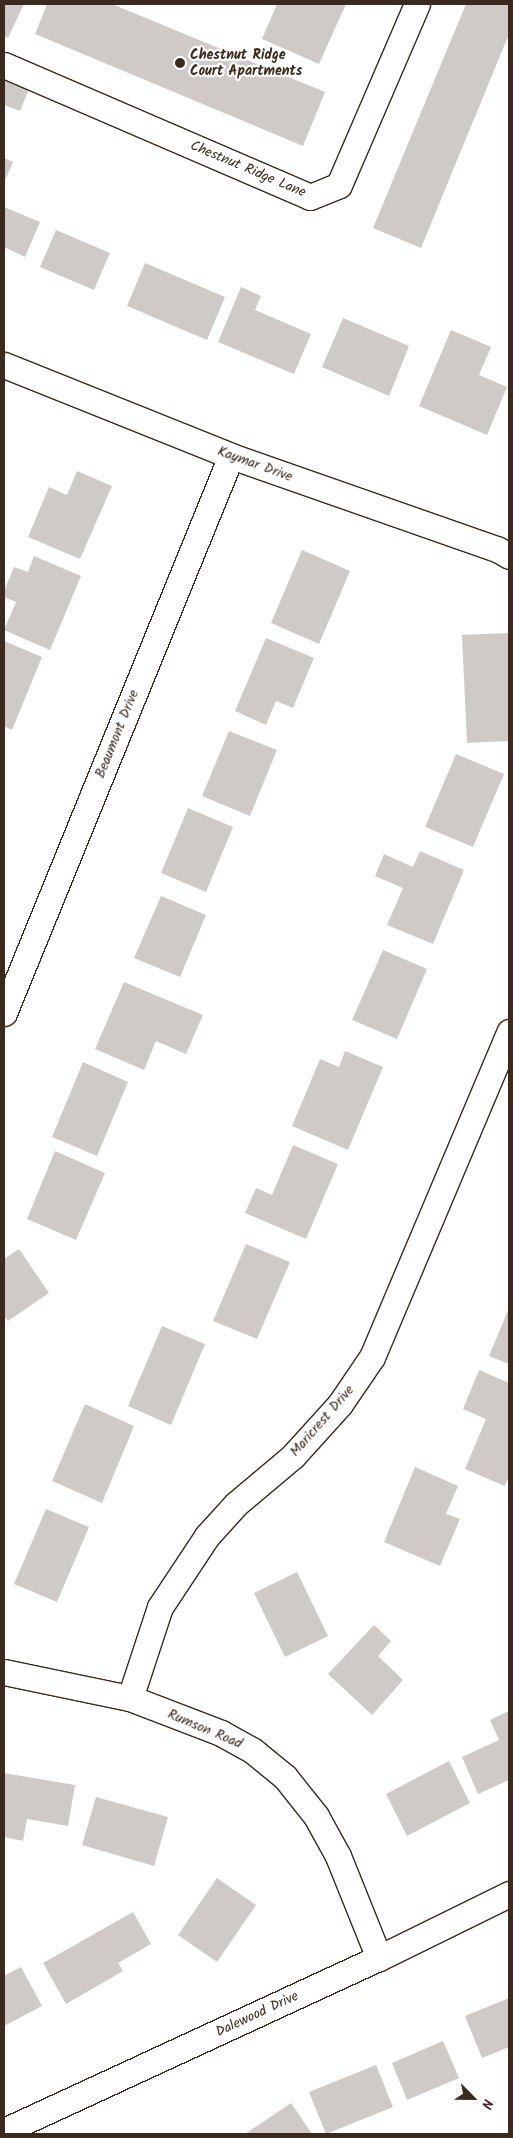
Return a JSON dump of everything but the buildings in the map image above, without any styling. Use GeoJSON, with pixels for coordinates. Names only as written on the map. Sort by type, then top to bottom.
{"type":"FeatureCollection","features":[{"type":"Feature","properties":{"kind":"street","name":"Chestnut Ridge Lane"},"geometry":{"type":"LineString","coordinates":[[4,65],[310,197],[339,185],[417,4]]}},
{"type":"Feature","properties":{"kind":"street","name":"Kaymar Drive"},"geometry":{"type":"LineString","coordinates":[[4,364],[231,456],[509,556]]}},
{"type":"Feature","properties":{"kind":"street","name":"Beaumont Drive"},"geometry":{"type":"LineString","coordinates":[[4,1013],[231,456]]}},
{"type":"Feature","properties":{"kind":"street","name":"Maricrest Drive"},"geometry":{"type":"LineString","coordinates":[[130,1698],[160,1607],[207,1536],[236,1504],[293,1456],[340,1404],[372,1358],[509,1032]]}},
{"type":"Feature","properties":{"kind":"street","name":"Rumson Road"},"geometry":{"type":"LineString","coordinates":[[4,1672],[130,1698],[221,1733],[252,1750],[285,1777],[316,1816],[338,1856],[380,1958]]}},
{"type":"Feature","properties":{"kind":"street","name":"Dalewood Drive"},"geometry":{"type":"LineString","coordinates":[[4,2131],[380,1958],[509,1894]]}},
{"type":"Feature","properties":{"kind":"place","name":"Chestnut Ridge Court Apartments"},"geometry":{"type":"Point","coordinates":[180,63]}}]}
